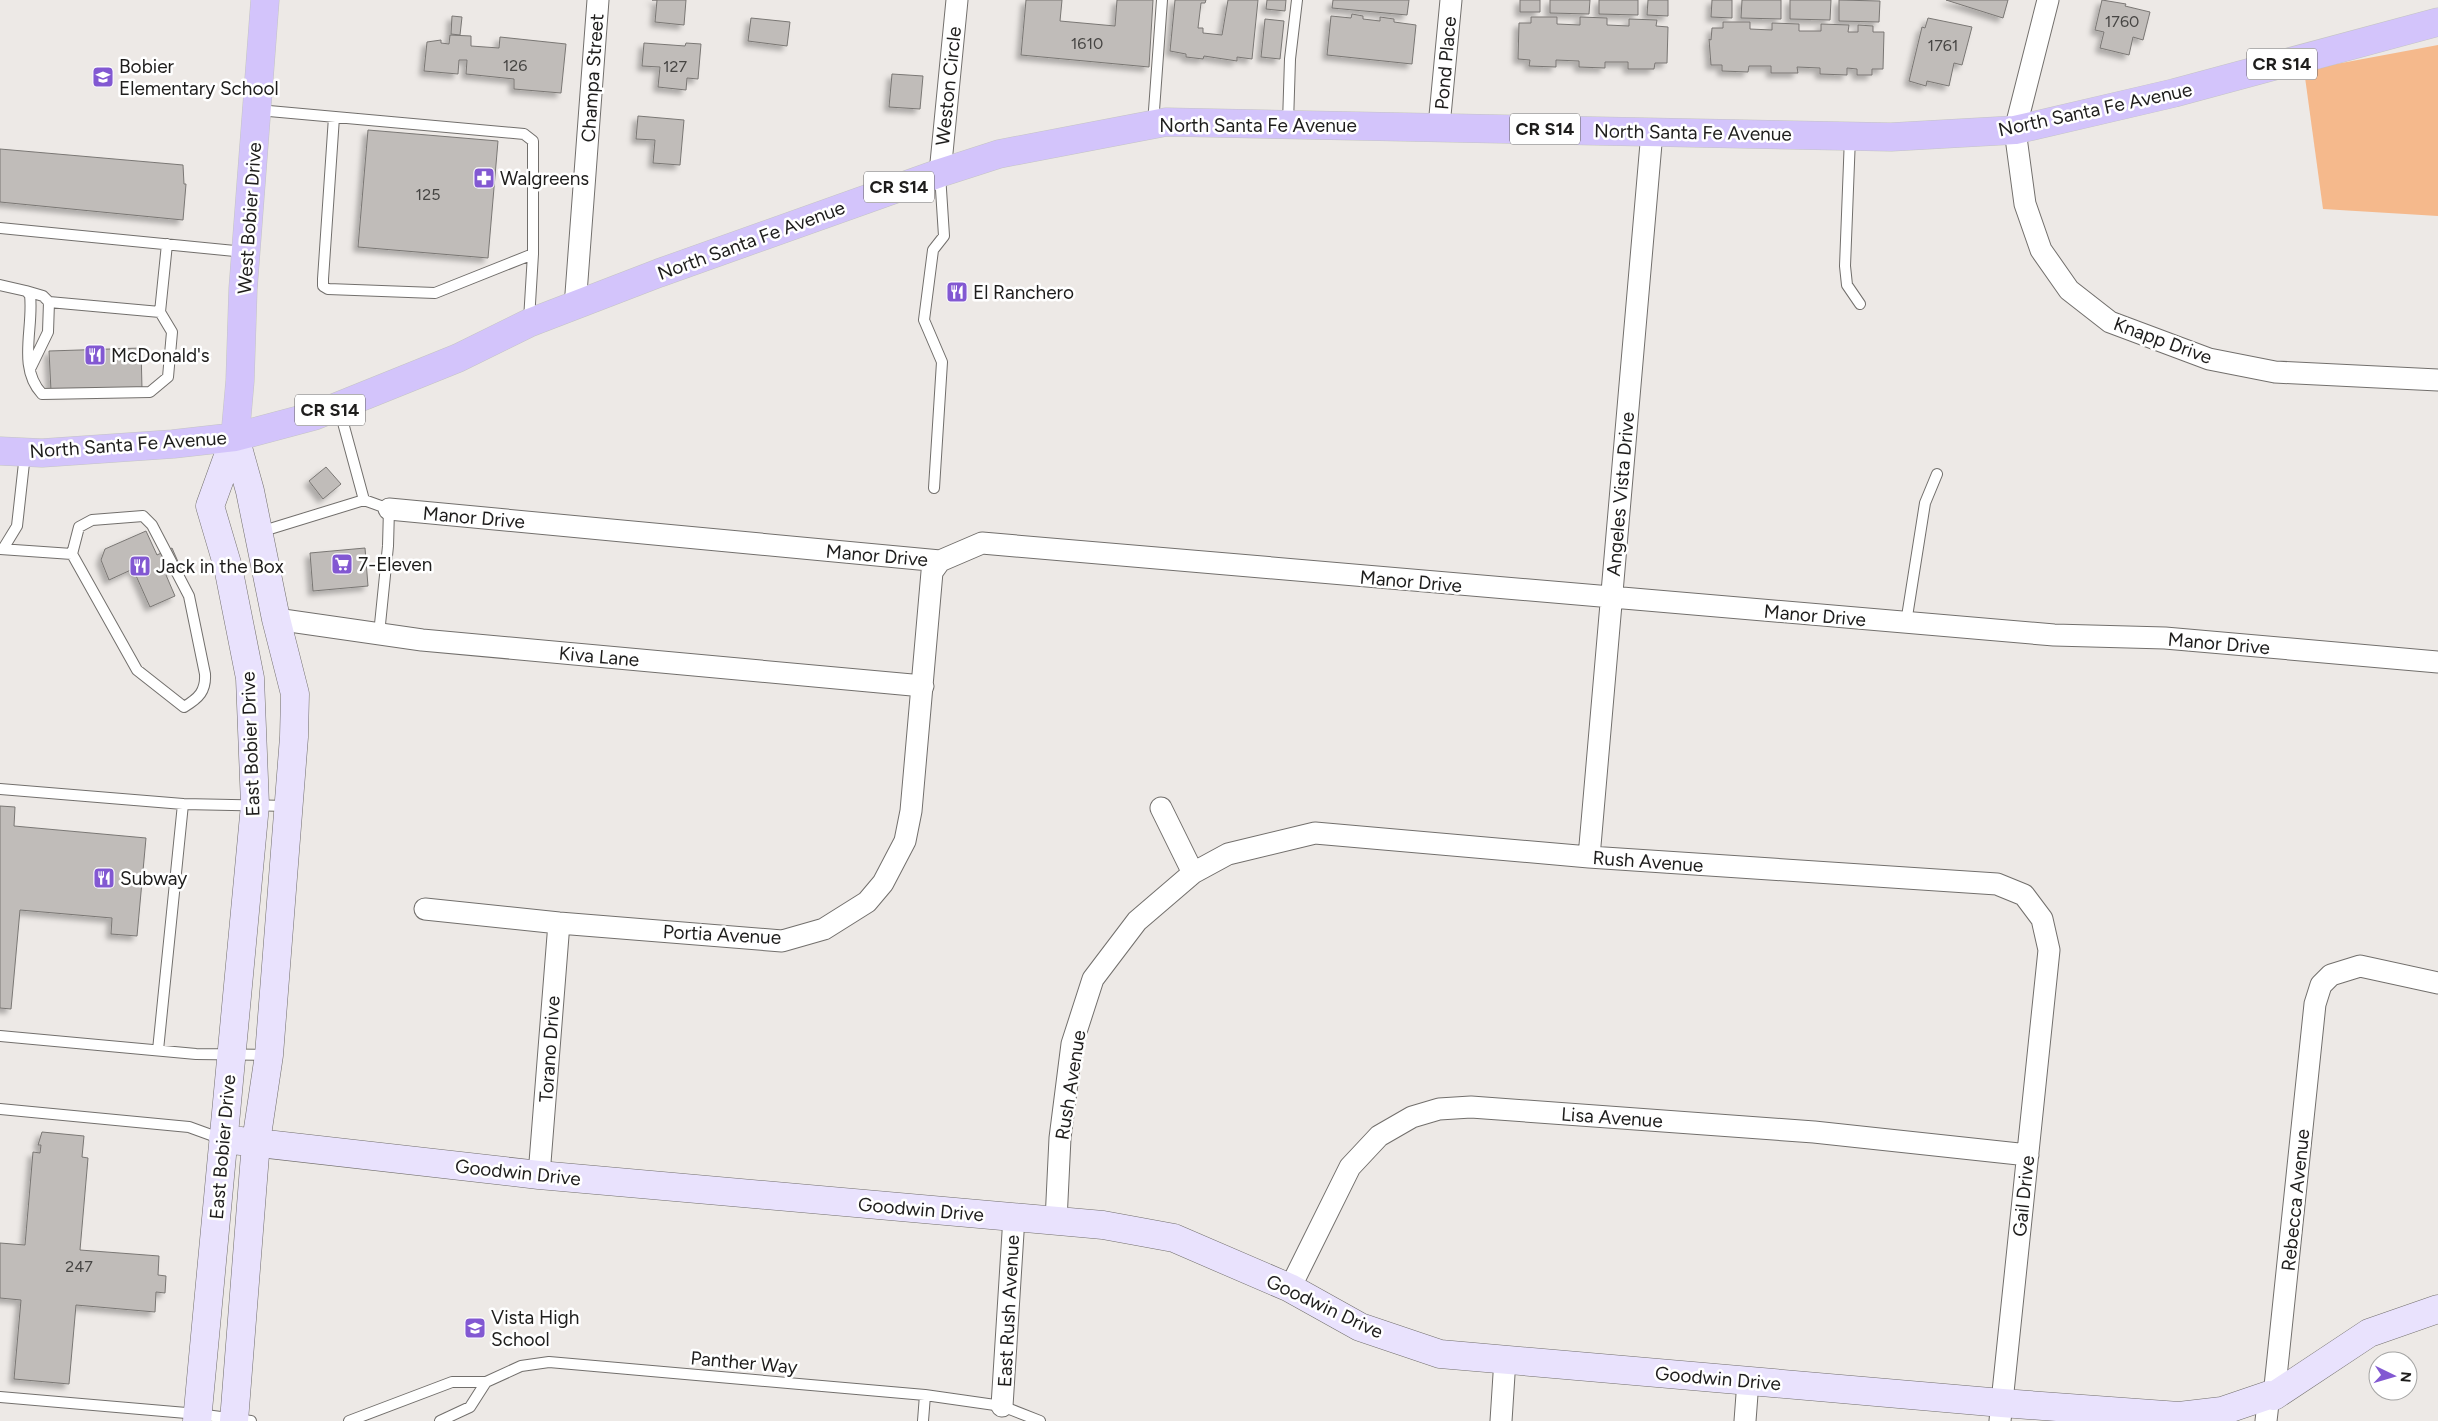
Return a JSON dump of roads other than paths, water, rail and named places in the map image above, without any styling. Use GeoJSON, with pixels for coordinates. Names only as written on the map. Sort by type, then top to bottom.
{"type":"FeatureCollection","features":[{"type":"Feature","properties":{"kind":"main road","name":"West Bobier Drive"},"geometry":{"type":"LineString","coordinates":[[234,437],[240,381],[246,252],[265,0]]}},
{"type":"Feature","properties":{"kind":"main road","name":"North Santa Fe Avenue"},"geometry":{"type":"LineString","coordinates":[[13,451],[173,444],[234,437],[314,416],[458,358],[528,323],[659,273],[940,173],[999,154],[1166,122],[1439,126],[1891,137],[2015,130],[2174,93],[2438,22]]}},
{"type":"Feature","properties":{"kind":"street","name":"Champa Street"},"geometry":{"type":"LineString","coordinates":[[575,306],[598,0]]}},
{"type":"Feature","properties":{"kind":"street","name":"Weston Circle"},"geometry":{"type":"LineString","coordinates":[[940,173],[957,0]]}},
{"type":"Feature","properties":{"kind":"street","name":"Pond Place"},"geometry":{"type":"LineString","coordinates":[[1439,126],[1451,0]]}},
{"type":"Feature","properties":{"kind":"street"},"geometry":{"type":"LineString","coordinates":[[2015,130],[2048,0]]}},
{"type":"Feature","properties":{"kind":"street","name":"Knapp Drive"},"geometry":{"type":"LineString","coordinates":[[2015,130],[2025,204],[2041,250],[2069,290],[2110,322],[2209,359],[2275,372],[2438,380]]}},
{"type":"Feature","properties":{"kind":"street","name":"Angeles Vista Drive"},"geometry":{"type":"LineString","coordinates":[[1589,857],[1652,132]]}},
{"type":"Feature","properties":{"kind":"street","name":"East Bobier Drive"},"geometry":{"type":"LineString","coordinates":[[234,437],[250,491],[276,619],[295,694],[289,806],[269,1054],[256,1142],[240,1420]]}},
{"type":"Feature","properties":{"kind":"street","name":"East Bobier Drive"},"geometry":{"type":"LineString","coordinates":[[198,1417],[255,805],[250,678],[228,567],[210,506],[234,437]]}},
{"type":"Feature","properties":{"kind":"street","name":"Manor Drive"},"geometry":{"type":"LineString","coordinates":[[389,509],[940,562],[982,543],[1906,623],[2054,635],[2165,638],[2438,662]]}},
{"type":"Feature","properties":{"kind":"street","name":"Portia Avenue"},"geometry":{"type":"LineString","coordinates":[[424,909],[559,923],[782,940],[824,929],[866,902],[883,883],[904,841],[911,811],[932,572],[940,562]]}},
{"type":"Feature","properties":{"kind":"street","name":"Kiva Lane"},"geometry":{"type":"LineString","coordinates":[[276,619],[442,642],[923,686]]}},
{"type":"Feature","properties":{"kind":"street"},"geometry":{"type":"LineString","coordinates":[[1161,808],[1193,873]]}},
{"type":"Feature","properties":{"kind":"street","name":"Rush Avenue"},"geometry":{"type":"LineString","coordinates":[[1056,1221],[1060,1138],[1072,1044],[1093,978],[1138,921],[1193,873],[1228,854],[1315,833],[1589,857],[1997,884],[2024,895],[2042,919],[2049,950],[2047,972]]}},
{"type":"Feature","properties":{"kind":"street","name":"Torano Drive"},"geometry":{"type":"LineString","coordinates":[[539,1175],[559,923]]}},
{"type":"Feature","properties":{"kind":"street","name":"Rebecca Avenue"},"geometry":{"type":"LineString","coordinates":[[2270,1404],[2315,1004],[2321,985],[2331,974],[2360,966],[2438,983]]}},
{"type":"Feature","properties":{"kind":"street","name":"Gail Drive"},"geometry":{"type":"LineString","coordinates":[[2001,1412],[2047,972]]}},
{"type":"Feature","properties":{"kind":"street","name":"Lisa Avenue"},"geometry":{"type":"LineString","coordinates":[[1290,1288],[1350,1167],[1379,1136],[1412,1117],[1439,1109],[1471,1107],[1814,1132],[2028,1156]]}},
{"type":"Feature","properties":{"kind":"street","name":"Goodwin Drive"},"geometry":{"type":"LineString","coordinates":[[223,1139],[539,1175],[1103,1225],[1174,1238],[1290,1288],[1360,1327],[1440,1354],[1748,1381],[2001,1412],[2179,1416],[2270,1404],[2369,1334],[2438,1309]]}},
{"type":"Feature","properties":{"kind":"street","name":"East Rush Avenue"},"geometry":{"type":"LineString","coordinates":[[1002,1406],[1014,1217]]}},
{"type":"Feature","properties":{"kind":"street"},"geometry":{"type":"LineString","coordinates":[[1501,1421],[1505,1360]]}},
{"type":"Feature","properties":{"kind":"street"},"geometry":{"type":"LineString","coordinates":[[1745,1421],[1748,1381]]}},
{"type":"Feature","properties":{"kind":"lane"},"geometry":{"type":"LineString","coordinates":[[1152,125],[1162,0]]}},
{"type":"Feature","properties":{"kind":"lane"},"geometry":{"type":"LineString","coordinates":[[1288,124],[1290,59],[1297,0]]}},
{"type":"Feature","properties":{"kind":"lane"},"geometry":{"type":"LineString","coordinates":[[257,110],[524,134],[530,137],[533,141],[533,254],[528,323]]}},
{"type":"Feature","properties":{"kind":"lane"},"geometry":{"type":"LineString","coordinates":[[334,117],[323,286],[328,289],[435,292],[533,254]]}},
{"type":"Feature","properties":{"kind":"lane"},"geometry":{"type":"LineString","coordinates":[[1850,136],[1845,266],[1846,285],[1860,304]]}},
{"type":"Feature","properties":{"kind":"lane"},"geometry":{"type":"LineString","coordinates":[[934,488],[942,362],[924,320],[933,250],[944,236],[940,173]]}},
{"type":"Feature","properties":{"kind":"lane"},"geometry":{"type":"LineString","coordinates":[[0,228],[246,252]]}},
{"type":"Feature","properties":{"kind":"lane"},"geometry":{"type":"LineString","coordinates":[[26,291],[30,300],[27,346],[34,382],[42,394],[150,392],[168,377],[170,367],[172,332],[160,312],[167,244]]}},
{"type":"Feature","properties":{"kind":"lane"},"geometry":{"type":"LineString","coordinates":[[0,285],[44,296],[50,302],[160,312]]}},
{"type":"Feature","properties":{"kind":"lane"},"geometry":{"type":"LineString","coordinates":[[31,366],[48,332],[50,302]]}},
{"type":"Feature","properties":{"kind":"lane"},"geometry":{"type":"LineString","coordinates":[[338,407],[364,500]]}},
{"type":"Feature","properties":{"kind":"lane"},"geometry":{"type":"LineString","coordinates":[[1,547],[17,526],[13,451]]}},
{"type":"Feature","properties":{"kind":"lane"},"geometry":{"type":"LineString","coordinates":[[1906,623],[1925,503],[1937,474]]}},
{"type":"Feature","properties":{"kind":"lane"},"geometry":{"type":"LineString","coordinates":[[258,532],[364,500],[389,509],[388,546],[379,634]]}},
{"type":"Feature","properties":{"kind":"lane"},"geometry":{"type":"LineString","coordinates":[[143,516],[152,525],[189,596],[205,674],[206,686],[198,699],[184,707],[137,670],[72,554],[79,527],[92,520],[143,516]]}},
{"type":"Feature","properties":{"kind":"lane"},"geometry":{"type":"LineString","coordinates":[[1,547],[72,554]]}},
{"type":"Feature","properties":{"kind":"lane"},"geometry":{"type":"LineString","coordinates":[[0,789],[183,804],[289,806]]}},
{"type":"Feature","properties":{"kind":"lane"},"geometry":{"type":"LineString","coordinates":[[158,1050],[183,804]]}},
{"type":"Feature","properties":{"kind":"lane"},"geometry":{"type":"LineString","coordinates":[[0,1036],[231,1055],[269,1054]]}},
{"type":"Feature","properties":{"kind":"lane"},"geometry":{"type":"LineString","coordinates":[[0,1109],[189,1127],[223,1139]]}},
{"type":"Feature","properties":{"kind":"lane","name":"Panther Way"},"geometry":{"type":"LineString","coordinates":[[349,1421],[452,1382],[486,1382],[521,1366],[549,1362],[925,1395],[1002,1406],[1040,1421]]}},
{"type":"Feature","properties":{"kind":"lane"},"geometry":{"type":"LineString","coordinates":[[440,1421],[470,1407],[486,1382]]}},
{"type":"Feature","properties":{"kind":"lane"},"geometry":{"type":"LineString","coordinates":[[923,1421],[925,1395]]}},
{"type":"Feature","properties":{"kind":"lane"},"geometry":{"type":"LineString","coordinates":[[0,1397],[240,1420]]}},
{"type":"Feature","properties":{"kind":"place","name":"Bobier Elementary School"},"geometry":{"type":"Point","coordinates":[103,77]}},
{"type":"Feature","properties":{"kind":"place","name":"Walgreens"},"geometry":{"type":"Point","coordinates":[484,178]}},
{"type":"Feature","properties":{"kind":"place","name":"El Ranchero"},"geometry":{"type":"Point","coordinates":[957,292]}},
{"type":"Feature","properties":{"kind":"place","name":"McDonald's"},"geometry":{"type":"Point","coordinates":[95,355]}},
{"type":"Feature","properties":{"kind":"place","name":"7-Eleven"},"geometry":{"type":"Point","coordinates":[342,564]}},
{"type":"Feature","properties":{"kind":"place","name":"Jack in the Box"},"geometry":{"type":"Point","coordinates":[140,566]}},
{"type":"Feature","properties":{"kind":"place","name":"Subway"},"geometry":{"type":"Point","coordinates":[104,878]}},
{"type":"Feature","properties":{"kind":"place","name":"Vista High School"},"geometry":{"type":"Point","coordinates":[475,1328]}}]}
